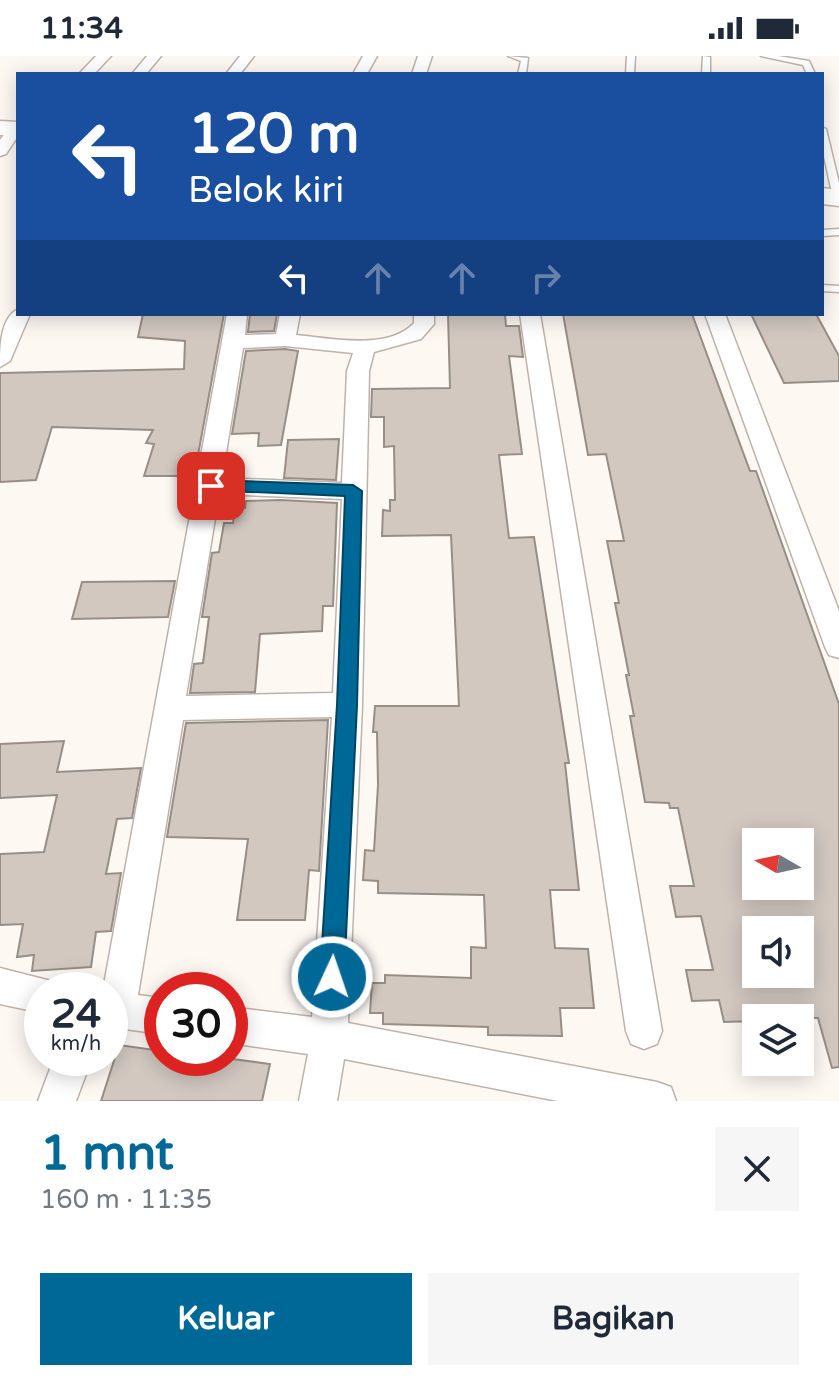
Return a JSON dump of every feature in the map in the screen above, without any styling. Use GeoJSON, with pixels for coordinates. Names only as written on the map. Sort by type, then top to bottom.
{"type":"FeatureCollection","features":[{"type":"Feature","properties":{"kind":"street"},"geometry":{"type":"LineString","coordinates":[[88,72],[104,56]]}},
{"type":"Feature","properties":{"kind":"street"},"geometry":{"type":"LineString","coordinates":[[141,72],[154,56]]}},
{"type":"Feature","properties":{"kind":"street"},"geometry":{"type":"LineString","coordinates":[[235,72],[247,56]]}},
{"type":"Feature","properties":{"kind":"street"},"geometry":{"type":"LineString","coordinates":[[0,151],[11,129]]}},
{"type":"Feature","properties":{"kind":"street"},"geometry":{"type":"LineString","coordinates":[[0,361],[19,316]]}},
{"type":"Feature","properties":{"kind":"street"},"geometry":{"type":"LineString","coordinates":[[120,972],[211,486],[237,316]]}},
{"type":"Feature","properties":{"kind":"street"},"geometry":{"type":"LineString","coordinates":[[234,342],[288,327],[365,348],[414,335],[424,324],[424,316]]}},
{"type":"Feature","properties":{"kind":"street"},"geometry":{"type":"LineString","coordinates":[[530,316],[644,1031]]}},
{"type":"Feature","properties":{"kind":"street"},"geometry":{"type":"LineString","coordinates":[[716,316],[839,647]]}},
{"type":"Feature","properties":{"kind":"street"},"geometry":{"type":"LineString","coordinates":[[318,1101],[329,1038],[347,705],[358,371],[365,348]]}},
{"type":"Feature","properties":{"kind":"street"},"geometry":{"type":"LineString","coordinates":[[211,486],[353,491]]}},
{"type":"Feature","properties":{"kind":"street"},"geometry":{"type":"LineString","coordinates":[[170,708],[347,705]]}},
{"type":"Feature","properties":{"kind":"street"},"geometry":{"type":"LineString","coordinates":[[0,986],[24,991]]}},
{"type":"Feature","properties":{"kind":"street"},"geometry":{"type":"LineString","coordinates":[[248,1027],[329,1038],[551,1091],[657,1101]]}},
{"type":"Feature","properties":{"kind":"street"},"geometry":{"type":"LineString","coordinates":[[57,1101],[66,1076]]}},
{"type":"Feature","properties":{"kind":"lane"},"geometry":{"type":"LineString","coordinates":[[512,56],[525,60],[522,72]]}},
{"type":"Feature","properties":{"kind":"lane"},"geometry":{"type":"LineString","coordinates":[[765,56],[799,60],[806,63],[810,72]]}},
{"type":"Feature","properties":{"kind":"lane"},"geometry":{"type":"LineString","coordinates":[[824,140],[834,198]]}},
{"type":"Feature","properties":{"kind":"building"},"geometry":{"type":"Polygon","coordinates":[[[143,316],[224,316],[195,471],[189,470],[187,476],[144,476],[154,444],[146,443],[153,430],[52,427],[36,480],[0,482],[0,373],[184,369],[185,341],[138,337],[143,316]]]}},
{"type":"Feature","properties":{"kind":"building"},"geometry":{"type":"Polygon","coordinates":[[[250,316],[277,316],[274,331],[248,332],[250,316]]]}},
{"type":"Feature","properties":{"kind":"building"},"geometry":{"type":"Polygon","coordinates":[[[448,316],[505,316],[506,326],[519,326],[523,357],[509,356],[522,454],[499,455],[509,538],[534,537],[569,763],[565,763],[579,890],[550,890],[555,948],[588,949],[594,1008],[560,1008],[562,1036],[488,1035],[488,1027],[383,1024],[383,1013],[370,1013],[372,983],[385,983],[385,975],[471,978],[471,947],[486,948],[484,895],[378,893],[378,881],[363,880],[365,850],[374,851],[378,785],[377,732],[373,732],[375,706],[459,706],[451,535],[382,536],[383,510],[390,511],[390,500],[395,500],[394,446],[384,447],[384,417],[371,417],[372,389],[450,388],[448,316]]]}},
{"type":"Feature","properties":{"kind":"building"},"geometry":{"type":"Polygon","coordinates":[[[563,316],[693,316],[750,471],[756,471],[839,704],[839,1067],[832,1068],[818,1018],[814,1018],[814,1004],[742,1004],[742,1021],[724,1022],[719,1000],[692,1001],[686,970],[713,970],[701,916],[676,917],[670,886],[694,886],[678,808],[670,808],[669,803],[645,802],[630,716],[634,716],[626,675],[629,675],[615,603],[619,603],[607,541],[624,541],[606,454],[588,455],[563,316]]]}},
{"type":"Feature","properties":{"kind":"building"},"geometry":{"type":"Polygon","coordinates":[[[752,316],[817,316],[839,356],[839,381],[784,383],[752,316]]]}},
{"type":"Feature","properties":{"kind":"building"},"geometry":{"type":"Polygon","coordinates":[[[246,351],[298,351],[281,445],[258,446],[259,433],[232,434],[246,351]]]}},
{"type":"Feature","properties":{"kind":"building"},"geometry":{"type":"Polygon","coordinates":[[[339,439],[336,480],[284,478],[288,440],[339,439]]]}},
{"type":"Feature","properties":{"kind":"building"},"geometry":{"type":"Polygon","coordinates":[[[246,501],[337,503],[333,606],[323,606],[322,631],[260,634],[255,692],[190,693],[194,664],[203,663],[209,617],[202,617],[212,553],[219,552],[224,523],[233,523],[235,509],[245,508],[246,501]]]}},
{"type":"Feature","properties":{"kind":"building"},"geometry":{"type":"Polygon","coordinates":[[[175,581],[168,617],[72,619],[82,582],[175,581]]]}},
{"type":"Feature","properties":{"kind":"building"},"geometry":{"type":"Polygon","coordinates":[[[328,720],[319,871],[309,870],[305,920],[237,920],[248,839],[167,837],[186,723],[328,720]]]}},
{"type":"Feature","properties":{"kind":"building"},"geometry":{"type":"Polygon","coordinates":[[[64,741],[57,772],[141,768],[132,818],[117,819],[106,874],[121,873],[111,931],[96,932],[91,967],[32,971],[34,955],[17,957],[23,924],[0,925],[0,854],[44,852],[57,795],[0,798],[0,744],[64,741]]]}},
{"type":"Feature","properties":{"kind":"building"},"geometry":{"type":"Polygon","coordinates":[[[128,1046],[144,1048],[144,1076],[248,1076],[248,1061],[270,1064],[262,1101],[101,1101],[109,1076],[128,1076],[128,1046]]]}},
{"type":"Feature","properties":{"kind":"route"},"geometry":{"type":"LineString","coordinates":[[211,486],[353,491],[347,705],[332,977]]}}]}
